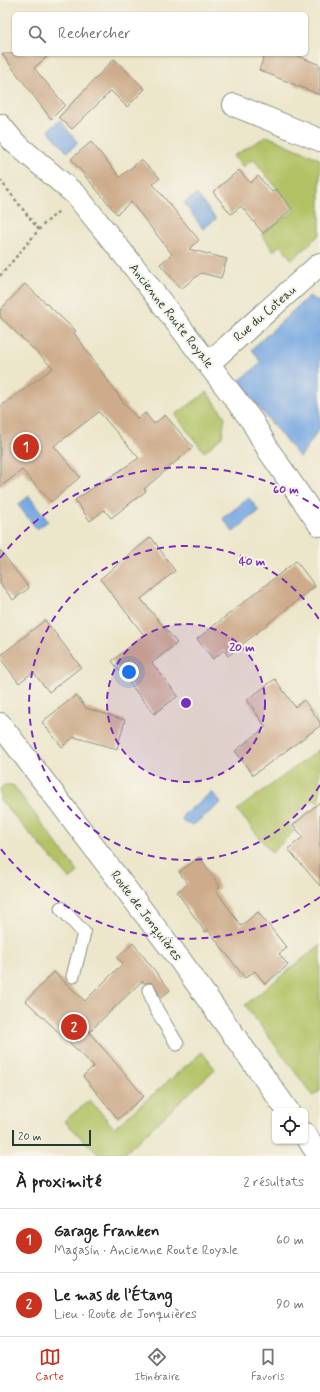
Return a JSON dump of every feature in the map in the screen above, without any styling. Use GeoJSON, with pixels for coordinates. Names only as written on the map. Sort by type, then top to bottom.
{"type":"FeatureCollection","features":[{"type":"Feature","properties":{"kind":"street"},"geometry":{"type":"LineString","coordinates":[[234,105],[320,140]]}},
{"type":"Feature","properties":{"kind":"street","name":"Ancienne Route Royale"},"geometry":{"type":"LineString","coordinates":[[0,125],[14,142],[76,195],[138,272],[209,363],[252,422],[270,452],[320,525]]}},
{"type":"Feature","properties":{"kind":"street","name":"Rue du Coteau"},"geometry":{"type":"LineString","coordinates":[[209,363],[320,264]]}},
{"type":"Feature","properties":{"kind":"street","name":"Route de Jonquières"},"geometry":{"type":"LineString","coordinates":[[0,724],[180,960],[286,1108]]}},
{"type":"Feature","properties":{"kind":"lane"},"geometry":{"type":"LineString","coordinates":[[61,908],[84,933],[73,976]]}},
{"type":"Feature","properties":{"kind":"lane"},"geometry":{"type":"LineString","coordinates":[[150,990],[156,1009],[177,1044]]}},
{"type":"Feature","properties":{"kind":"path"},"geometry":{"type":"LineString","coordinates":[[0,180],[39,230]]}},
{"type":"Feature","properties":{"kind":"path"},"geometry":{"type":"LineString","coordinates":[[0,276],[39,230],[76,195]]}},
{"type":"Feature","properties":{"kind":"green space"},"geometry":{"type":"Polygon","coordinates":[[[267,136],[320,159],[320,234],[292,260],[281,245],[273,251],[262,234],[295,210],[253,159],[243,167],[233,156],[267,136]]]}},
{"type":"Feature","properties":{"kind":"green space"},"geometry":{"type":"Polygon","coordinates":[[[207,392],[225,417],[222,437],[204,452],[175,415],[207,392]]]}},
{"type":"Feature","properties":{"kind":"green space"},"geometry":{"type":"Polygon","coordinates":[[[320,749],[320,805],[314,799],[287,823],[294,831],[272,853],[237,810],[320,749]]]}},
{"type":"Feature","properties":{"kind":"green space"},"geometry":{"type":"Polygon","coordinates":[[[4,785],[13,785],[78,872],[70,879],[0,800],[0,789],[4,785]]]}},
{"type":"Feature","properties":{"kind":"green space"},"geometry":{"type":"Polygon","coordinates":[[[320,945],[320,1091],[313,1096],[245,1005],[320,945]]]}},
{"type":"Feature","properties":{"kind":"green space"},"geometry":{"type":"Polygon","coordinates":[[[202,1052],[215,1069],[122,1156],[100,1156],[64,1121],[90,1100],[114,1128],[202,1052]]]}},
{"type":"Feature","properties":{"kind":"water"},"geometry":{"type":"Polygon","coordinates":[[[60,120],[78,143],[67,152],[48,130],[60,120]]]}},
{"type":"Feature","properties":{"kind":"water"},"geometry":{"type":"Polygon","coordinates":[[[197,194],[216,219],[203,229],[184,203],[197,194]]]}},
{"type":"Feature","properties":{"kind":"water"},"geometry":{"type":"Polygon","coordinates":[[[309,296],[320,303],[320,428],[300,458],[238,382],[261,363],[252,349],[309,296]]]}},
{"type":"Feature","properties":{"kind":"water"},"geometry":{"type":"Polygon","coordinates":[[[29,496],[48,521],[37,529],[18,505],[29,496]]]}},
{"type":"Feature","properties":{"kind":"water"},"geometry":{"type":"Polygon","coordinates":[[[249,498],[259,511],[233,532],[223,518],[249,498]]]}},
{"type":"Feature","properties":{"kind":"water"},"geometry":{"type":"Polygon","coordinates":[[[212,792],[221,803],[193,825],[183,822],[183,815],[212,792]]]}},
{"type":"Feature","properties":{"kind":"building"},"geometry":{"type":"Polygon","coordinates":[[[2,54],[12,54],[12,56],[48,56],[34,68],[65,105],[51,119],[2,54]]]}},
{"type":"Feature","properties":{"kind":"building"},"geometry":{"type":"Polygon","coordinates":[[[264,56],[298,56],[320,65],[320,95],[259,70],[264,56]]]}},
{"type":"Feature","properties":{"kind":"building"},"geometry":{"type":"Polygon","coordinates":[[[114,59],[145,89],[127,107],[111,91],[72,129],[59,117],[114,59]]]}},
{"type":"Feature","properties":{"kind":"building"},"geometry":{"type":"Polygon","coordinates":[[[91,142],[120,177],[141,160],[160,178],[153,184],[199,240],[189,249],[227,259],[221,278],[201,273],[181,289],[160,264],[172,254],[131,202],[117,214],[71,159],[91,142]]]}},
{"type":"Feature","properties":{"kind":"building"},"geometry":{"type":"Polygon","coordinates":[[[239,170],[250,183],[258,176],[272,192],[276,189],[292,209],[263,233],[241,206],[231,214],[213,192],[239,170]]]}},
{"type":"Feature","properties":{"kind":"building"},"geometry":{"type":"Polygon","coordinates":[[[25,284],[76,331],[74,333],[123,402],[138,419],[145,413],[154,424],[165,415],[193,447],[144,489],[146,491],[111,518],[104,510],[90,521],[75,500],[139,458],[99,412],[54,446],[80,477],[51,502],[22,470],[0,487],[0,407],[53,368],[0,317],[0,310],[25,284]]]}},
{"type":"Feature","properties":{"kind":"building"},"geometry":{"type":"Polygon","coordinates":[[[151,537],[175,571],[141,599],[177,643],[152,663],[178,696],[154,714],[112,661],[144,635],[100,579],[151,537]]]}},
{"type":"Feature","properties":{"kind":"building"},"geometry":{"type":"Polygon","coordinates":[[[0,550],[29,588],[13,600],[0,583],[0,550]]]}},
{"type":"Feature","properties":{"kind":"building"},"geometry":{"type":"Polygon","coordinates":[[[296,561],[315,586],[228,656],[224,650],[213,659],[197,639],[296,561]]]}},
{"type":"Feature","properties":{"kind":"building"},"geometry":{"type":"Polygon","coordinates":[[[45,620],[81,667],[49,692],[33,672],[19,683],[0,658],[0,656],[45,620]]]}},
{"type":"Feature","properties":{"kind":"building"},"geometry":{"type":"Polygon","coordinates":[[[275,679],[295,707],[304,700],[320,722],[320,726],[253,775],[235,751],[266,727],[247,700],[275,679]]]}},
{"type":"Feature","properties":{"kind":"building"},"geometry":{"type":"Polygon","coordinates":[[[76,695],[86,708],[125,720],[117,749],[74,737],[62,747],[42,722],[76,695]]]}},
{"type":"Feature","properties":{"kind":"building"},"geometry":{"type":"Polygon","coordinates":[[[320,802],[320,886],[288,849],[303,837],[293,825],[320,802]]]}},
{"type":"Feature","properties":{"kind":"building"},"geometry":{"type":"Polygon","coordinates":[[[200,857],[220,887],[216,890],[241,926],[258,912],[287,948],[279,954],[288,965],[265,984],[255,971],[245,978],[208,930],[205,932],[177,892],[188,884],[179,872],[200,857]]]}},
{"type":"Feature","properties":{"kind":"building"},"geometry":{"type":"Polygon","coordinates":[[[133,943],[170,990],[161,998],[154,984],[150,982],[145,983],[142,981],[89,1032],[144,1096],[118,1119],[83,1076],[94,1066],[26,1001],[54,972],[85,1001],[123,963],[117,958],[133,943]]]}},
{"type":"Feature","properties":{"kind":"place","name":"Garage Franken"},"geometry":{"type":"Point","coordinates":[26,447]}},
{"type":"Feature","properties":{"kind":"place","name":"Le mas de l’Étang"},"geometry":{"type":"Point","coordinates":[74,1027]}}]}
